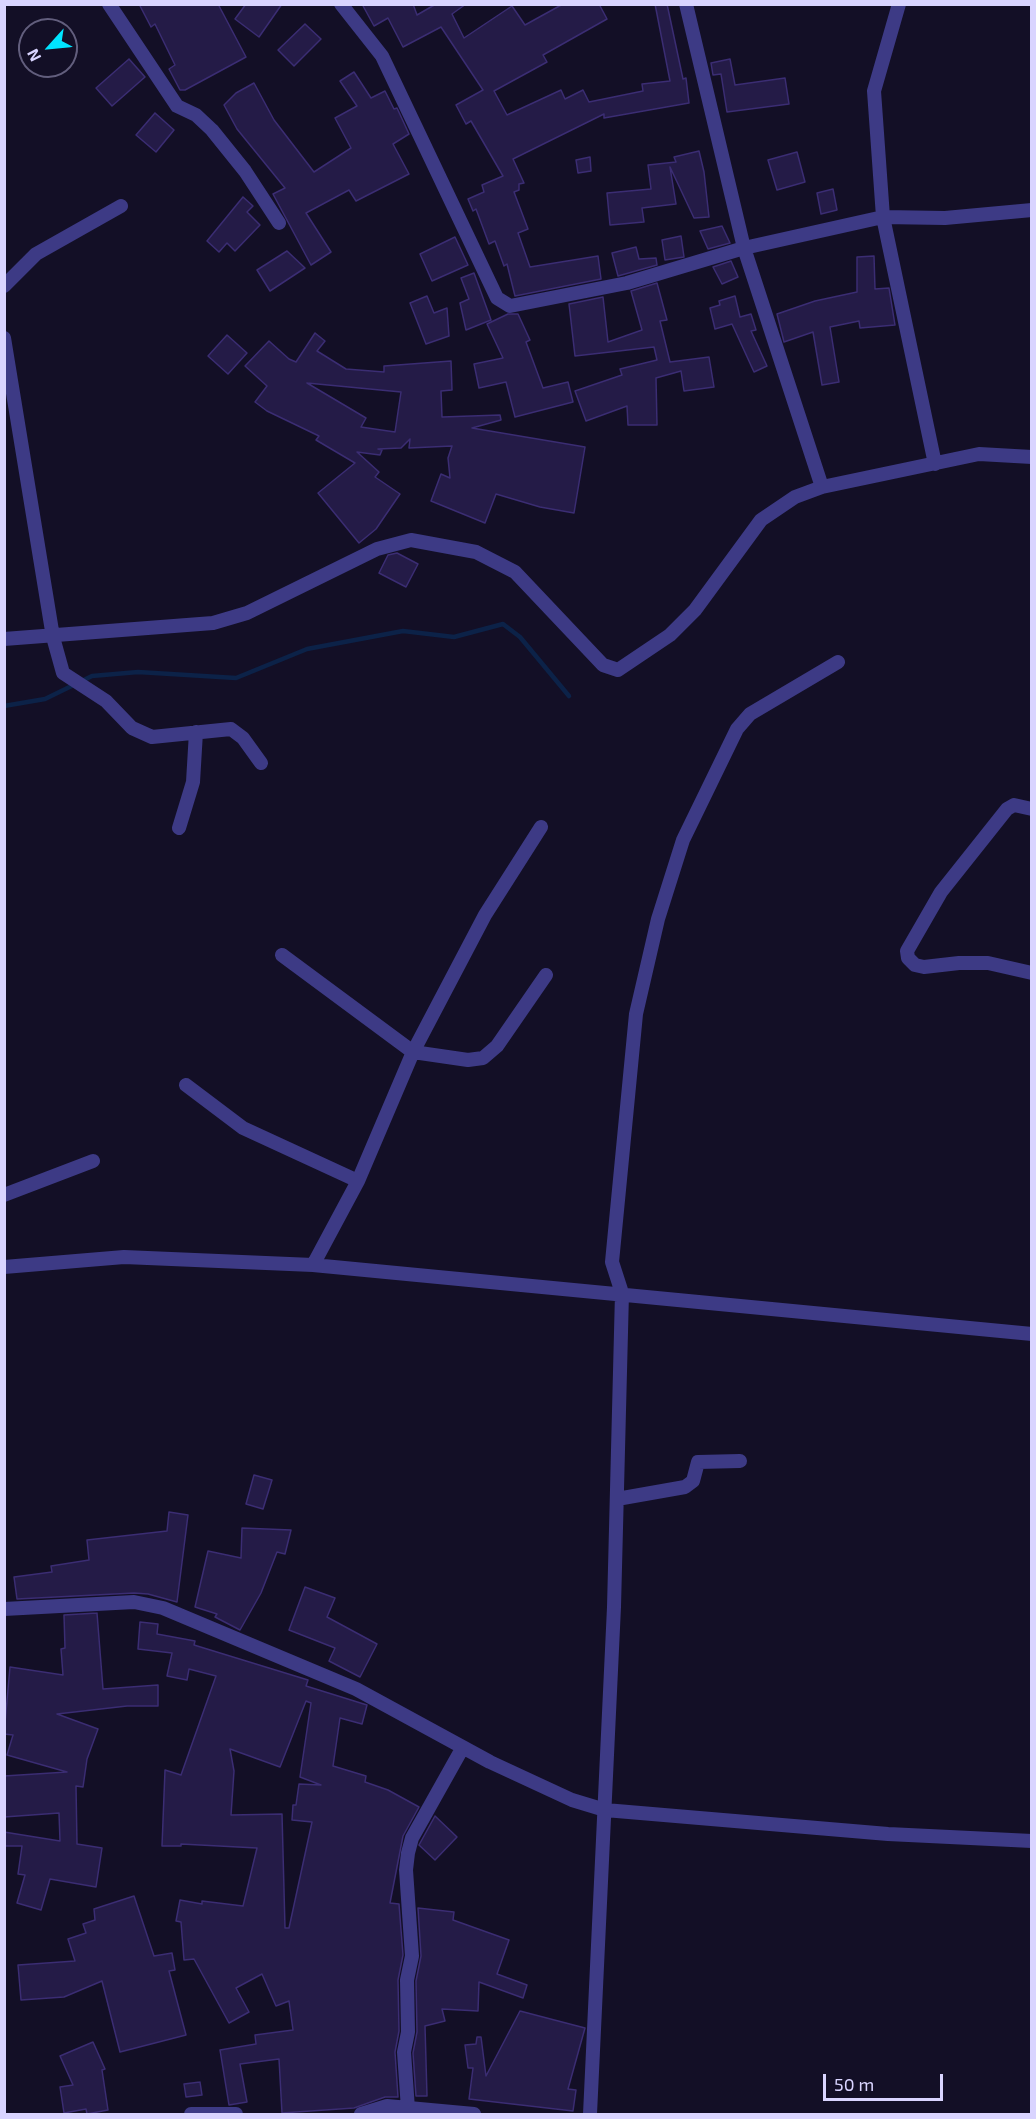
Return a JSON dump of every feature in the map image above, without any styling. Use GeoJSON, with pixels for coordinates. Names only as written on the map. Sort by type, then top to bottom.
{"type":"FeatureCollection","features":[{"type":"Feature","properties":{"kind":"street"},"geometry":{"type":"LineString","coordinates":[[109,4],[170,97],[177,106],[196,115],[212,130],[245,171],[279,224]]}},
{"type":"Feature","properties":{"kind":"street"},"geometry":{"type":"LineString","coordinates":[[342,4],[382,56],[497,298],[510,306],[627,283],[744,248],[883,217],[945,218],[1032,210]]}},
{"type":"Feature","properties":{"kind":"street"},"geometry":{"type":"LineString","coordinates":[[686,4],[744,248],[822,487]]}},
{"type":"Feature","properties":{"kind":"street"},"geometry":{"type":"LineString","coordinates":[[899,4],[874,91],[883,217],[935,464]]}},
{"type":"Feature","properties":{"kind":"street"},"geometry":{"type":"LineString","coordinates":[[4,286],[36,254],[121,206]]}},
{"type":"Feature","properties":{"kind":"street"},"geometry":{"type":"LineString","coordinates":[[4,338],[53,637],[63,673],[106,701],[132,728],[152,737],[231,729],[243,738],[261,764]]}},
{"type":"Feature","properties":{"kind":"street"},"geometry":{"type":"LineString","coordinates":[[4,639],[213,623],[247,613],[377,549],[411,540],[476,552],[515,572],[603,665],[618,670],[670,635],[695,610],[761,520],[795,497],[822,487],[979,454],[1032,457]]}},
{"type":"Feature","properties":{"kind":"street"},"geometry":{"type":"LineString","coordinates":[[590,2115],[617,1499],[622,1293],[612,1262],[636,1014],[658,919],[680,849],[737,729],[750,714],[838,662]]}},
{"type":"Feature","properties":{"kind":"street"},"geometry":{"type":"LineString","coordinates":[[179,828],[193,782],[196,732]]}},
{"type":"Feature","properties":{"kind":"street"},"geometry":{"type":"LineString","coordinates":[[1032,809],[1014,805],[1007,809],[942,892],[907,951],[908,958],[915,965],[924,967],[958,963],[988,963],[1032,973]]}},
{"type":"Feature","properties":{"kind":"street"},"geometry":{"type":"LineString","coordinates":[[313,1265],[358,1181],[413,1052],[484,915],[541,827]]}},
{"type":"Feature","properties":{"kind":"street"},"geometry":{"type":"LineString","coordinates":[[282,955],[413,1052],[468,1060],[483,1058],[497,1047],[546,975]]}},
{"type":"Feature","properties":{"kind":"street"},"geometry":{"type":"LineString","coordinates":[[186,1085],[243,1128],[358,1181]]}},
{"type":"Feature","properties":{"kind":"street"},"geometry":{"type":"LineString","coordinates":[[4,1195],[93,1161]]}},
{"type":"Feature","properties":{"kind":"street"},"geometry":{"type":"LineString","coordinates":[[4,1267],[124,1257],[313,1265],[1032,1334]]}},
{"type":"Feature","properties":{"kind":"street"},"geometry":{"type":"LineString","coordinates":[[617,1499],[685,1487],[693,1481],[698,1462],[740,1461]]}},
{"type":"Feature","properties":{"kind":"street"},"geometry":{"type":"LineString","coordinates":[[4,1609],[134,1602],[163,1608],[356,1689],[463,1747],[572,1800],[605,1810],[888,1834],[1032,1841]]}},
{"type":"Feature","properties":{"kind":"street"},"geometry":{"type":"LineString","coordinates":[[408,2109],[405,2052],[408,2032],[407,1980],[412,1956],[406,1870],[408,1852],[412,1838],[463,1747]]}},
{"type":"Feature","properties":{"kind":"street"},"geometry":{"type":"LineString","coordinates":[[361,2115],[387,2106],[439,2114],[474,2115]]}},
{"type":"Feature","properties":{"kind":"street"},"geometry":{"type":"LineString","coordinates":[[191,2115],[236,2115]]}},
{"type":"Feature","properties":{"kind":"building"},"geometry":{"type":"Polygon","coordinates":[[[139,4],[218,4],[246,57],[185,90],[180,90],[169,69],[175,65],[155,24],[151,27],[139,4]]]}},
{"type":"Feature","properties":{"kind":"building"},"geometry":{"type":"Polygon","coordinates":[[[246,4],[282,4],[259,37],[235,19],[246,4]]]}},
{"type":"Feature","properties":{"kind":"building"},"geometry":{"type":"Polygon","coordinates":[[[362,4],[413,4],[417,15],[436,4],[466,4],[452,14],[464,38],[512,6],[525,25],[563,4],[599,4],[607,19],[543,55],[547,62],[494,91],[507,115],[561,90],[565,99],[583,90],[589,102],[643,91],[642,84],[670,81],[655,4],[667,4],[683,79],[686,78],[689,103],[604,118],[604,114],[513,159],[524,183],[519,184],[519,190],[514,192],[528,229],[518,233],[530,267],[598,256],[601,279],[515,296],[507,264],[504,266],[495,241],[489,244],[476,209],[473,211],[468,199],[484,192],[482,185],[503,176],[471,121],[466,124],[456,105],[483,90],[441,27],[403,47],[388,18],[374,26],[362,4]]]}},
{"type":"Feature","properties":{"kind":"building"},"geometry":{"type":"Polygon","coordinates":[[[305,24],[321,39],[294,66],[278,50],[305,24]]]}},
{"type":"Feature","properties":{"kind":"building"},"geometry":{"type":"Polygon","coordinates":[[[129,59],[145,77],[112,106],[96,88],[129,59]]]}},
{"type":"Feature","properties":{"kind":"building"},"geometry":{"type":"Polygon","coordinates":[[[730,59],[735,85],[785,78],[789,104],[727,112],[721,74],[713,75],[711,63],[730,59]]]}},
{"type":"Feature","properties":{"kind":"building"},"geometry":{"type":"Polygon","coordinates":[[[354,72],[371,98],[385,91],[394,109],[397,108],[409,134],[393,144],[409,174],[356,201],[349,190],[306,213],[331,252],[311,265],[273,194],[285,188],[237,129],[224,105],[236,93],[254,83],[274,120],[314,172],[351,148],[335,118],[357,106],[340,81],[354,72]]]}},
{"type":"Feature","properties":{"kind":"building"},"geometry":{"type":"Polygon","coordinates":[[[155,113],[174,130],[156,152],[136,135],[155,113]]]}},
{"type":"Feature","properties":{"kind":"building"},"geometry":{"type":"Polygon","coordinates":[[[699,151],[709,217],[694,218],[670,167],[676,204],[642,208],[644,222],[610,225],[607,193],[651,189],[648,165],[676,162],[674,157],[699,151]]]}},
{"type":"Feature","properties":{"kind":"building"},"geometry":{"type":"Polygon","coordinates":[[[797,152],[805,182],[777,190],[768,160],[797,152]]]}},
{"type":"Feature","properties":{"kind":"building"},"geometry":{"type":"Polygon","coordinates":[[[590,157],[591,171],[578,173],[576,160],[590,157]]]}},
{"type":"Feature","properties":{"kind":"building"},"geometry":{"type":"Polygon","coordinates":[[[833,189],[837,210],[821,214],[817,193],[833,189]]]}},
{"type":"Feature","properties":{"kind":"building"},"geometry":{"type":"Polygon","coordinates":[[[243,197],[253,206],[247,212],[260,225],[235,251],[227,243],[219,252],[207,241],[243,197]]]}},
{"type":"Feature","properties":{"kind":"building"},"geometry":{"type":"Polygon","coordinates":[[[722,226],[730,243],[708,249],[700,231],[722,226]]]}},
{"type":"Feature","properties":{"kind":"building"},"geometry":{"type":"Polygon","coordinates":[[[681,236],[684,257],[665,260],[662,240],[681,236]]]}},
{"type":"Feature","properties":{"kind":"building"},"geometry":{"type":"Polygon","coordinates":[[[455,237],[468,265],[432,281],[420,254],[455,237]]]}},
{"type":"Feature","properties":{"kind":"building"},"geometry":{"type":"Polygon","coordinates":[[[636,247],[639,259],[656,258],[657,265],[618,276],[612,253],[636,247]]]}},
{"type":"Feature","properties":{"kind":"building"},"geometry":{"type":"Polygon","coordinates":[[[287,251],[305,268],[270,291],[257,270],[287,251]]]}},
{"type":"Feature","properties":{"kind":"building"},"geometry":{"type":"Polygon","coordinates":[[[874,256],[875,289],[889,288],[895,325],[860,328],[859,321],[830,327],[839,382],[822,385],[813,332],[784,342],[777,314],[815,301],[857,292],[857,257],[874,256]]]}},
{"type":"Feature","properties":{"kind":"building"},"geometry":{"type":"Polygon","coordinates":[[[731,261],[738,277],[722,284],[713,267],[731,261]]]}},
{"type":"Feature","properties":{"kind":"building"},"geometry":{"type":"Polygon","coordinates":[[[474,273],[491,320],[466,330],[460,303],[469,299],[461,278],[474,273]]]}},
{"type":"Feature","properties":{"kind":"building"},"geometry":{"type":"Polygon","coordinates":[[[657,283],[667,320],[660,321],[670,362],[709,357],[714,387],[684,391],[681,371],[656,378],[657,425],[628,425],[627,406],[586,421],[575,391],[622,375],[620,369],[657,360],[654,347],[575,356],[569,304],[603,297],[608,342],[642,330],[631,291],[657,283]]]}},
{"type":"Feature","properties":{"kind":"building"},"geometry":{"type":"Polygon","coordinates":[[[427,296],[434,313],[447,308],[449,336],[426,344],[410,303],[427,296]]]}},
{"type":"Feature","properties":{"kind":"building"},"geometry":{"type":"Polygon","coordinates":[[[735,296],[740,317],[751,314],[756,330],[751,331],[767,366],[754,372],[732,324],[715,329],[710,308],[720,305],[719,301],[735,296]]]}},
{"type":"Feature","properties":{"kind":"building"},"geometry":{"type":"Polygon","coordinates":[[[508,314],[518,314],[530,340],[526,342],[543,388],[568,382],[573,402],[515,417],[506,382],[479,388],[474,364],[503,358],[487,324],[508,314]]]}},
{"type":"Feature","properties":{"kind":"building"},"geometry":{"type":"Polygon","coordinates":[[[315,333],[325,341],[317,351],[346,369],[384,372],[384,366],[451,361],[452,390],[441,391],[442,417],[500,415],[501,420],[472,428],[585,447],[574,513],[540,507],[496,494],[485,523],[431,501],[441,474],[450,478],[448,458],[452,446],[409,448],[410,439],[401,448],[378,449],[382,450],[380,455],[357,452],[379,472],[375,477],[400,494],[376,529],[359,543],[318,493],[355,463],[316,440],[319,436],[267,411],[255,402],[267,386],[245,366],[269,341],[289,359],[296,362],[315,333]],[[307,383],[366,418],[361,427],[395,432],[401,392],[307,383]]]}},
{"type":"Feature","properties":{"kind":"building"},"geometry":{"type":"Polygon","coordinates":[[[227,335],[247,353],[228,374],[208,356],[227,335]]]}},
{"type":"Feature","properties":{"kind":"building"},"geometry":{"type":"Polygon","coordinates":[[[397,553],[418,564],[406,587],[379,573],[388,555],[397,553]]]}},
{"type":"Feature","properties":{"kind":"building"},"geometry":{"type":"Polygon","coordinates":[[[254,1475],[272,1480],[263,1509],[246,1504],[254,1475]]]}},
{"type":"Feature","properties":{"kind":"building"},"geometry":{"type":"Polygon","coordinates":[[[169,1512],[188,1515],[177,1602],[148,1594],[134,1593],[17,1599],[14,1577],[52,1572],[51,1566],[89,1560],[87,1540],[167,1531],[169,1512]]]}},
{"type":"Feature","properties":{"kind":"building"},"geometry":{"type":"Polygon","coordinates":[[[242,1528],[291,1530],[285,1554],[277,1552],[261,1593],[240,1630],[215,1617],[217,1614],[195,1607],[208,1551],[241,1558],[242,1528]]]}},
{"type":"Feature","properties":{"kind":"building"},"geometry":{"type":"Polygon","coordinates":[[[305,1587],[335,1598],[327,1617],[377,1644],[360,1677],[329,1661],[335,1648],[289,1630],[305,1587]]]}},
{"type":"Feature","properties":{"kind":"building"},"geometry":{"type":"Polygon","coordinates":[[[97,1613],[103,1689],[158,1685],[158,1706],[127,1706],[57,1714],[98,1729],[87,1759],[83,1787],[76,1786],[77,1844],[102,1848],[96,1887],[50,1879],[41,1910],[17,1903],[25,1875],[18,1874],[22,1846],[4,1846],[4,1832],[60,1841],[59,1813],[4,1817],[4,1776],[67,1772],[7,1755],[13,1735],[4,1734],[10,1667],[63,1675],[61,1649],[65,1648],[64,1615],[97,1613]]]}},
{"type":"Feature","properties":{"kind":"building"},"geometry":{"type":"Polygon","coordinates":[[[140,1622],[158,1624],[157,1634],[195,1641],[194,1645],[308,1680],[306,1686],[367,1705],[362,1724],[340,1718],[333,1766],[366,1776],[365,1782],[388,1790],[419,1807],[403,1836],[390,1903],[399,1904],[403,1955],[398,1980],[399,2031],[395,2052],[398,2097],[385,2097],[354,2108],[282,2113],[279,2059],[240,2064],[247,2102],[229,2105],[220,2050],[256,2044],[255,2035],[293,2030],[289,2001],[276,2006],[262,1974],[236,1988],[249,2012],[229,2023],[194,1959],[184,1960],[181,1922],[176,1921],[180,1900],[202,1904],[202,1901],[243,1906],[257,1848],[181,1844],[181,1846],[162,1846],[165,1770],[181,1775],[216,1676],[189,1669],[187,1680],[167,1676],[172,1653],[138,1649],[140,1622]],[[306,1701],[280,1767],[230,1749],[234,1771],[231,1815],[282,1814],[285,1928],[289,1928],[312,1822],[292,1820],[293,1805],[296,1805],[299,1784],[321,1785],[300,1777],[311,1703],[306,1701]]]}},
{"type":"Feature","properties":{"kind":"building"},"geometry":{"type":"Polygon","coordinates":[[[435,1816],[457,1837],[435,1860],[419,1845],[435,1816]]]}},
{"type":"Feature","properties":{"kind":"building"},"geometry":{"type":"Polygon","coordinates":[[[134,1896],[154,1956],[172,1953],[175,1970],[169,1971],[186,2035],[120,2052],[102,1981],[64,1997],[21,2000],[18,1965],[75,1961],[68,1939],[86,1933],[83,1924],[95,1920],[94,1909],[134,1896]]]}},
{"type":"Feature","properties":{"kind":"building"},"geometry":{"type":"Polygon","coordinates":[[[418,1908],[454,1912],[453,1920],[509,1940],[497,1974],[527,1985],[523,1998],[479,1982],[478,2011],[442,2009],[445,2021],[425,2026],[427,2096],[416,2096],[413,2053],[417,2032],[416,1981],[421,1956],[418,1908]]]}},
{"type":"Feature","properties":{"kind":"building"},"geometry":{"type":"Polygon","coordinates":[[[520,2011],[585,2028],[568,2089],[576,2090],[573,2111],[469,2099],[473,2068],[468,2068],[465,2045],[476,2044],[477,2037],[481,2037],[486,2076],[520,2011]]]}},
{"type":"Feature","properties":{"kind":"building"},"geometry":{"type":"Polygon","coordinates":[[[93,2042],[105,2069],[102,2070],[108,2110],[87,2114],[86,2109],[64,2113],[60,2087],[73,2085],[60,2056],[93,2042]]]}},
{"type":"Feature","properties":{"kind":"building"},"geometry":{"type":"Polygon","coordinates":[[[200,2082],[202,2095],[186,2097],[184,2084],[200,2082]]]}},
{"type":"Feature","properties":{"kind":"waterway"},"geometry":{"type":"LineString","coordinates":[[4,706],[45,699],[92,676],[138,672],[236,678],[307,649],[403,631],[454,637],[503,624],[520,637],[569,696]]}}]}
